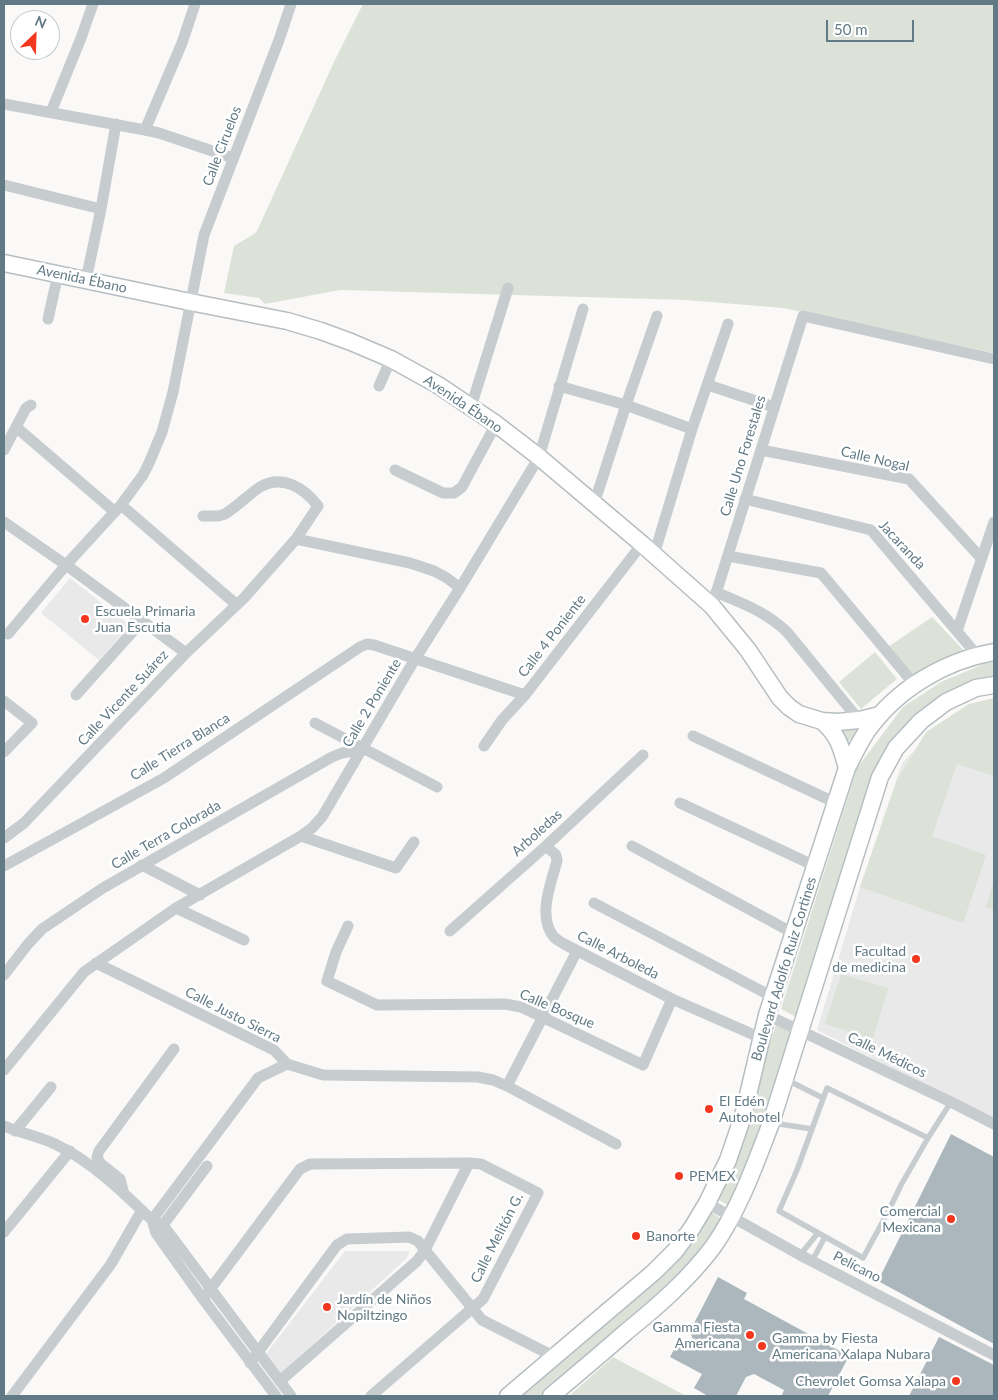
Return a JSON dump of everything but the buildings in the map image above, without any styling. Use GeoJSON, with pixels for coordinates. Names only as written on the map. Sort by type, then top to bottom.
{"type":"FeatureCollection","features":[{"type":"Feature","properties":{"kind":"main road","name":"Avenida Ébano"},"geometry":{"type":"LineString","coordinates":[[4,263],[287,321],[351,342],[391,360],[438,385],[496,424],[539,457],[648,549],[714,599],[780,698],[789,707],[799,714],[822,721],[859,720],[880,715]]}},
{"type":"Feature","properties":{"kind":"main road","name":"Boulevard Adolfo Ruiz Cortines"},"geometry":{"type":"LineString","coordinates":[[508,1396],[659,1267],[675,1251],[707,1204],[728,1160],[743,1116],[767,1015],[847,768],[867,732],[880,715],[915,685],[936,672],[960,661],[994,652]]}},
{"type":"Feature","properties":{"kind":"main road"},"geometry":{"type":"LineString","coordinates":[[551,1396],[671,1294],[713,1246],[731,1218],[752,1171],[785,1079],[880,777],[896,748],[921,721],[946,702],[976,688],[994,684]]}},
{"type":"Feature","properties":{"kind":"main road"},"geometry":{"type":"LineString","coordinates":[[822,721],[838,739],[847,768]]}},
{"type":"Feature","properties":{"kind":"street"},"geometry":{"type":"LineString","coordinates":[[52,112],[92,4]]}},
{"type":"Feature","properties":{"kind":"street"},"geometry":{"type":"LineString","coordinates":[[145,130],[182,43],[195,4]]}},
{"type":"Feature","properties":{"kind":"street","name":"Calle Ciruelos"},"geometry":{"type":"LineString","coordinates":[[8,634],[66,565],[118,509],[143,475],[155,450],[173,392],[204,235],[291,4]]}},
{"type":"Feature","properties":{"kind":"street"},"geometry":{"type":"LineString","coordinates":[[4,104],[159,133],[233,158]]}},
{"type":"Feature","properties":{"kind":"street"},"geometry":{"type":"LineString","coordinates":[[86,280],[116,124]]}},
{"type":"Feature","properties":{"kind":"street"},"geometry":{"type":"LineString","coordinates":[[4,185],[101,209]]}},
{"type":"Feature","properties":{"kind":"street"},"geometry":{"type":"LineString","coordinates":[[48,319],[58,274]]}},
{"type":"Feature","properties":{"kind":"street"},"geometry":{"type":"LineString","coordinates":[[471,407],[508,288]]}},
{"type":"Feature","properties":{"kind":"street","name":"Calle 2 Poniente"},"geometry":{"type":"LineString","coordinates":[[4,1070],[84,972],[176,908],[301,836],[322,817],[539,457],[583,309]]}},
{"type":"Feature","properties":{"kind":"street"},"geometry":{"type":"LineString","coordinates":[[594,504],[657,316]]}},
{"type":"Feature","properties":{"kind":"street","name":"Calle Uno Forestales"},"geometry":{"type":"LineString","coordinates":[[714,599],[803,316],[994,359]]}},
{"type":"Feature","properties":{"kind":"street"},"geometry":{"type":"LineString","coordinates":[[648,549],[708,385],[728,324]]}},
{"type":"Feature","properties":{"kind":"street"},"geometry":{"type":"LineString","coordinates":[[379,386],[391,360]]}},
{"type":"Feature","properties":{"kind":"street"},"geometry":{"type":"LineString","coordinates":[[708,385],[774,407]]}},
{"type":"Feature","properties":{"kind":"street"},"geometry":{"type":"LineString","coordinates":[[559,386],[626,405],[692,429]]}},
{"type":"Feature","properties":{"kind":"street"},"geometry":{"type":"LineString","coordinates":[[5,447],[26,408],[31,405]]}},
{"type":"Feature","properties":{"kind":"street"},"geometry":{"type":"LineString","coordinates":[[395,470],[443,493],[454,493],[462,487],[496,424]]}},
{"type":"Feature","properties":{"kind":"street"},"geometry":{"type":"LineString","coordinates":[[16,427],[238,605]]}},
{"type":"Feature","properties":{"kind":"street","name":"Calle Nogal"},"geometry":{"type":"LineString","coordinates":[[761,450],[909,480],[982,558]]}},
{"type":"Feature","properties":{"kind":"street","name":"Calle Vicente Suárez"},"geometry":{"type":"LineString","coordinates":[[4,838],[24,823],[186,653],[238,605],[296,539],[318,506],[310,495],[294,484],[273,482],[261,487],[225,514],[203,516]]}},
{"type":"Feature","properties":{"kind":"street","name":"Jacaranda"},"geometry":{"type":"LineString","coordinates":[[746,499],[871,530],[977,655]]}},
{"type":"Feature","properties":{"kind":"street"},"geometry":{"type":"LineString","coordinates":[[4,522],[186,653]]}},
{"type":"Feature","properties":{"kind":"street"},"geometry":{"type":"LineString","coordinates":[[957,631],[994,522]]}},
{"type":"Feature","properties":{"kind":"street"},"geometry":{"type":"LineString","coordinates":[[296,539],[410,563],[434,571],[460,588]]}},
{"type":"Feature","properties":{"kind":"street","name":"Calle 4 Poniente"},"geometry":{"type":"LineString","coordinates":[[484,746],[512,708],[648,549]]}},
{"type":"Feature","properties":{"kind":"street"},"geometry":{"type":"LineString","coordinates":[[728,556],[821,573],[915,685]]}},
{"type":"Feature","properties":{"kind":"street"},"geometry":{"type":"LineString","coordinates":[[714,599],[765,614],[776,622],[787,632],[859,720]]}},
{"type":"Feature","properties":{"kind":"street"},"geometry":{"type":"LineString","coordinates":[[76,695],[142,621]]}},
{"type":"Feature","properties":{"kind":"street","name":"Calle Tierra Blanca"},"geometry":{"type":"LineString","coordinates":[[4,866],[164,778],[360,647],[367,644],[374,645],[416,659]]}},
{"type":"Feature","properties":{"kind":"street"},"geometry":{"type":"LineString","coordinates":[[416,659],[525,695]]}},
{"type":"Feature","properties":{"kind":"street"},"geometry":{"type":"LineString","coordinates":[[4,701],[32,723],[4,752]]}},
{"type":"Feature","properties":{"kind":"street"},"geometry":{"type":"LineString","coordinates":[[315,723],[437,787]]}},
{"type":"Feature","properties":{"kind":"street"},"geometry":{"type":"LineString","coordinates":[[693,736],[836,803]]}},
{"type":"Feature","properties":{"kind":"street","name":"Calle Terra Colorada"},"geometry":{"type":"LineString","coordinates":[[4,975],[28,944],[42,930],[103,888],[332,757],[362,749]]}},
{"type":"Feature","properties":{"kind":"street","name":"Arboledas"},"geometry":{"type":"LineString","coordinates":[[450,931],[546,846],[643,755]]}},
{"type":"Feature","properties":{"kind":"street"},"geometry":{"type":"LineString","coordinates":[[680,802],[815,866]]}},
{"type":"Feature","properties":{"kind":"street"},"geometry":{"type":"LineString","coordinates":[[301,836],[396,868],[414,842]]}},
{"type":"Feature","properties":{"kind":"street","name":"Calle Arboleda"},"geometry":{"type":"LineString","coordinates":[[546,846],[556,855],[547,902],[546,918],[549,930],[555,938],[672,999],[761,1038]]}},
{"type":"Feature","properties":{"kind":"street"},"geometry":{"type":"LineString","coordinates":[[632,846],[793,933]]}},
{"type":"Feature","properties":{"kind":"street"},"geometry":{"type":"LineString","coordinates":[[142,866],[200,894]]}},
{"type":"Feature","properties":{"kind":"street"},"geometry":{"type":"LineString","coordinates":[[594,903],[773,997]]}},
{"type":"Feature","properties":{"kind":"street"},"geometry":{"type":"LineString","coordinates":[[176,908],[244,940]]}},
{"type":"Feature","properties":{"kind":"street","name":"Calle Bosque"},"geometry":{"type":"LineString","coordinates":[[348,926],[336,952],[327,981],[377,1005],[505,1004],[521,1007],[643,1065],[672,999]]}},
{"type":"Feature","properties":{"kind":"street"},"geometry":{"type":"LineString","coordinates":[[508,1086],[577,951]]}},
{"type":"Feature","properties":{"kind":"street","name":"Calle Justo Sierra"},"geometry":{"type":"LineString","coordinates":[[96,963],[274,1050],[287,1064],[323,1075],[478,1077],[494,1080],[616,1144]]}},
{"type":"Feature","properties":{"kind":"street","name":"Calle Médicos"},"geometry":{"type":"LineString","coordinates":[[767,1015],[994,1124]]}},
{"type":"Feature","properties":{"kind":"street"},"geometry":{"type":"LineString","coordinates":[[124,1194],[120,1179],[100,1163],[97,1157],[99,1151],[174,1048]]}},
{"type":"Feature","properties":{"kind":"street"},"geometry":{"type":"LineString","coordinates":[[152,1220],[258,1078],[287,1064]]}},
{"type":"Feature","properties":{"kind":"street"},"geometry":{"type":"LineString","coordinates":[[51,1086],[9,1129],[52,1142],[70,1151],[85,1161],[152,1220],[163,1225],[291,1396]]}},
{"type":"Feature","properties":{"kind":"street"},"geometry":{"type":"LineString","coordinates":[[4,1232],[70,1151]]}},
{"type":"Feature","properties":{"kind":"street"},"geometry":{"type":"LineString","coordinates":[[202,1299],[300,1169],[310,1164],[469,1163],[425,1250],[417,1261],[280,1382]]}},
{"type":"Feature","properties":{"kind":"street","name":"Calle Melitón G."},"geometry":{"type":"LineString","coordinates":[[371,1396],[483,1299],[538,1193],[481,1164],[469,1163]]}},
{"type":"Feature","properties":{"kind":"street"},"geometry":{"type":"LineString","coordinates":[[163,1225],[207,1166]]}},
{"type":"Feature","properties":{"kind":"street","name":"Pelícano"},"geometry":{"type":"LineString","coordinates":[[707,1204],[994,1356]]}},
{"type":"Feature","properties":{"kind":"street"},"geometry":{"type":"LineString","coordinates":[[12,1396],[111,1264],[142,1210]]}},
{"type":"Feature","properties":{"kind":"street"},"geometry":{"type":"LineString","coordinates":[[152,1220],[156,1233],[202,1299],[276,1396]]}},
{"type":"Feature","properties":{"kind":"street"},"geometry":{"type":"LineString","coordinates":[[250,1362],[337,1245],[347,1239],[409,1237],[418,1241],[482,1320],[555,1357]]}},
{"type":"Feature","properties":{"kind":"lane"},"geometry":{"type":"LineString","coordinates":[[785,1079],[823,1098]]}},
{"type":"Feature","properties":{"kind":"lane"},"geometry":{"type":"LineString","coordinates":[[928,1138],[827,1088],[797,1170],[778,1211],[863,1258],[900,1185],[951,1102]]}},
{"type":"Feature","properties":{"kind":"lane"},"geometry":{"type":"LineString","coordinates":[[770,1123],[812,1129]]}},
{"type":"Feature","properties":{"kind":"lane"},"geometry":{"type":"LineString","coordinates":[[800,1254],[818,1233]]}},
{"type":"Feature","properties":{"kind":"lane"},"geometry":{"type":"LineString","coordinates":[[812,1261],[825,1237]]}},
{"type":"Feature","properties":{"kind":"shaded area"},"geometry":{"type":"Polygon","coordinates":[[[363,4],[994,4],[994,353],[783,308],[686,300],[340,290],[265,304],[259,298],[224,293],[234,246],[257,231],[334,62],[363,4]]]}},
{"type":"Feature","properties":{"kind":"shaded area","name":"Escuela Primaria Juan Escutia"},"geometry":{"type":"Polygon","coordinates":[[[70,578],[130,625],[99,660],[41,613],[70,578]]]}},
{"type":"Feature","properties":{"kind":"shaded area"},"geometry":{"type":"Polygon","coordinates":[[[932,617],[967,654],[912,679],[888,647],[932,617]]]}},
{"type":"Feature","properties":{"kind":"shaded area"},"geometry":{"type":"Polygon","coordinates":[[[875,652],[897,679],[861,709],[839,682],[875,652]]]}},
{"type":"Feature","properties":{"kind":"shaded area"},"geometry":{"type":"Polygon","coordinates":[[[994,662],[994,678],[940,699],[876,775],[800,1019],[781,1009],[857,768],[903,707],[941,682],[986,663],[994,662]]]}},
{"type":"Feature","properties":{"kind":"shaded area"},"geometry":{"type":"Polygon","coordinates":[[[994,698],[994,776],[957,764],[932,836],[986,855],[963,923],[860,887],[897,780],[926,732],[969,704],[994,698]]]}},
{"type":"Feature","properties":{"kind":"shaded area","name":"Facultad de medicina"},"geometry":{"type":"Polygon","coordinates":[[[994,705],[994,1119],[817,1030],[860,887],[902,763],[939,726],[994,705]]]}},
{"type":"Feature","properties":{"kind":"shaded area"},"geometry":{"type":"Polygon","coordinates":[[[872,721],[846,744],[834,725],[872,721]]]}},
{"type":"Feature","properties":{"kind":"shaded area"},"geometry":{"type":"Polygon","coordinates":[[[994,880],[994,910],[986,907],[994,880]]]}},
{"type":"Feature","properties":{"kind":"shaded area"},"geometry":{"type":"Polygon","coordinates":[[[841,974],[888,988],[873,1039],[825,1024],[841,974]]]}},
{"type":"Feature","properties":{"kind":"shaded area"},"geometry":{"type":"Polygon","coordinates":[[[776,1025],[795,1034],[754,1160],[729,1206],[714,1197],[734,1153],[776,1025]]]}},
{"type":"Feature","properties":{"kind":"shaded area"},"geometry":{"type":"Polygon","coordinates":[[[709,1210],[725,1222],[685,1271],[541,1396],[517,1396],[709,1210]]]}},
{"type":"Feature","properties":{"kind":"shaded area","name":"Jardín de Niños Nopiltzingo"},"geometry":{"type":"Polygon","coordinates":[[[345,1251],[410,1251],[406,1259],[280,1374],[265,1355],[345,1251]]]}},
{"type":"Feature","properties":{"kind":"shaded area"},"geometry":{"type":"Polygon","coordinates":[[[613,1357],[686,1396],[569,1396],[613,1357]]]}},
{"type":"Feature","properties":{"kind":"place","name":"Escuela Primaria Juan Escutia"},"geometry":{"type":"Point","coordinates":[85,619]}},
{"type":"Feature","properties":{"kind":"place","name":"Facultad de medicina"},"geometry":{"type":"Point","coordinates":[916,959]}},
{"type":"Feature","properties":{"kind":"place","name":"El Edén Autohotel"},"geometry":{"type":"Point","coordinates":[709,1109]}},
{"type":"Feature","properties":{"kind":"place","name":"PEMEX"},"geometry":{"type":"Point","coordinates":[679,1176]}},
{"type":"Feature","properties":{"kind":"place","name":"Comercial Mexicana"},"geometry":{"type":"Point","coordinates":[951,1219]}},
{"type":"Feature","properties":{"kind":"place","name":"Banorte"},"geometry":{"type":"Point","coordinates":[636,1236]}},
{"type":"Feature","properties":{"kind":"place","name":"Jardín de Niños Nopiltzingo"},"geometry":{"type":"Point","coordinates":[327,1307]}},
{"type":"Feature","properties":{"kind":"place","name":"Gamma Fiesta Americana"},"geometry":{"type":"Point","coordinates":[750,1335]}},
{"type":"Feature","properties":{"kind":"place","name":"Gamma by Fiesta Americana Xalapa Nubara"},"geometry":{"type":"Point","coordinates":[762,1346]}},
{"type":"Feature","properties":{"kind":"place","name":"Chevrolet Gomsa Xalapa"},"geometry":{"type":"Point","coordinates":[956,1381]}}]}
